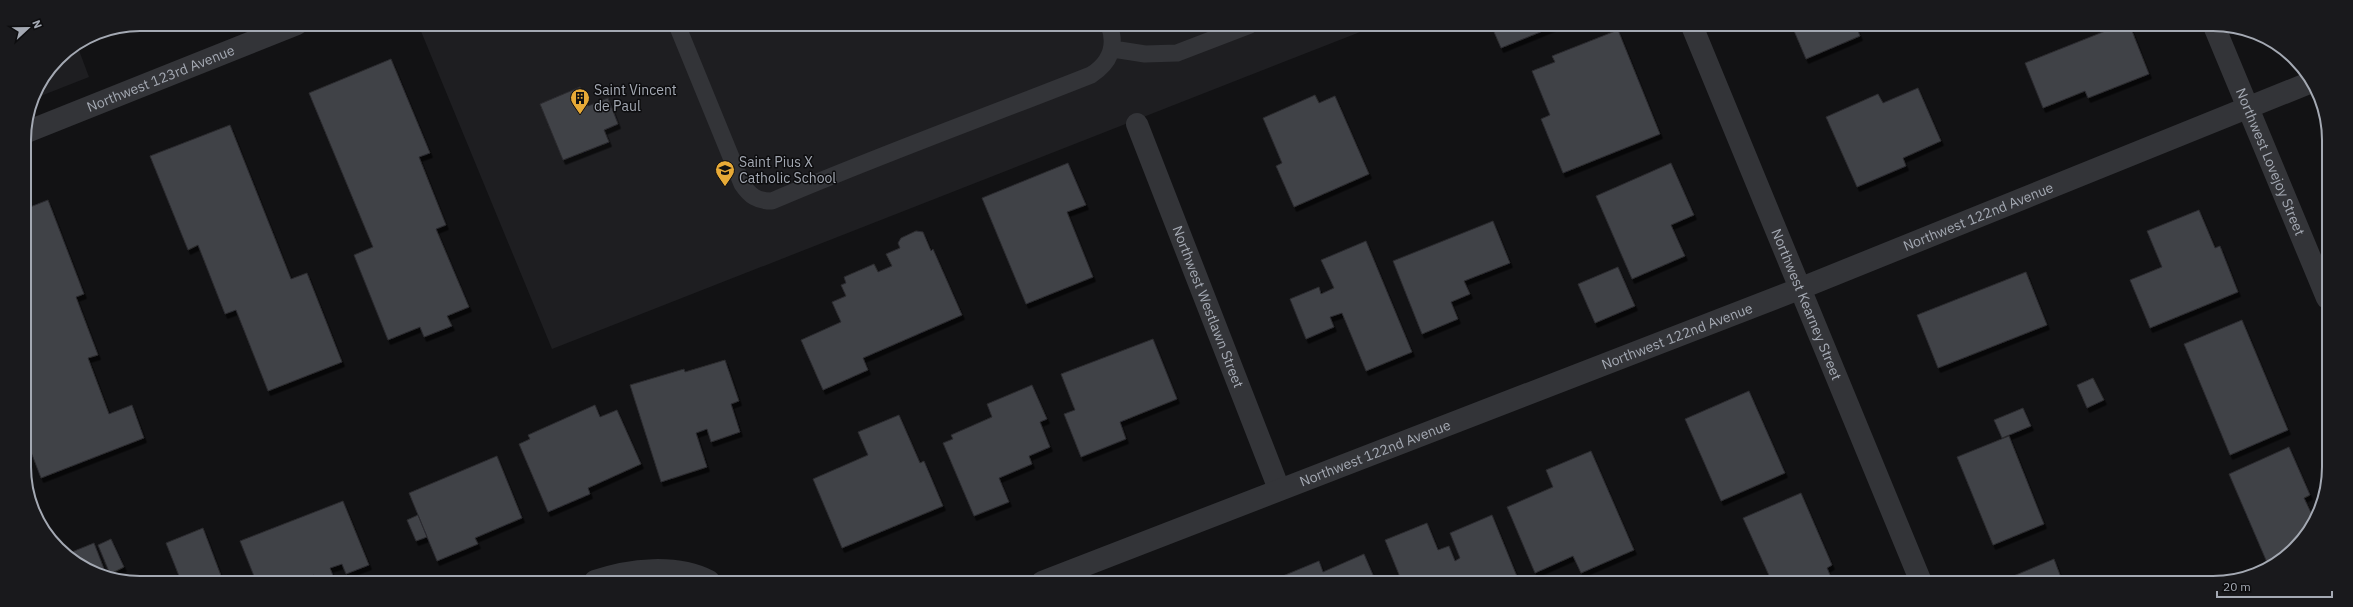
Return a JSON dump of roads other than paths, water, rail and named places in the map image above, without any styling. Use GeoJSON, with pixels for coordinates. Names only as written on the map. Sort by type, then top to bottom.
{"type":"FeatureCollection","features":[{"type":"Feature","properties":{"kind":"street","name":"Northwest 123rd Avenue"},"geometry":{"type":"LineString","coordinates":[[31,131],[280,31]]}},
{"type":"Feature","properties":{"kind":"street","name":"Northwest Kearney Street"},"geometry":{"type":"LineString","coordinates":[[1694,31],[1919,576]]}},
{"type":"Feature","properties":{"kind":"street","name":"Northwest Lovejoy Street"},"geometry":{"type":"LineString","coordinates":[[2216,31],[2322,286]]}},
{"type":"Feature","properties":{"kind":"street","name":"Northwest 122nd Avenue"},"geometry":{"type":"LineString","coordinates":[[1057,576],[1799,289],[2248,106],[2307,84]]}},
{"type":"Feature","properties":{"kind":"street","name":"Northwest Westlawn Street"},"geometry":{"type":"LineString","coordinates":[[1137,124],[1280,489]]}},
{"type":"Feature","properties":{"kind":"street"},"geometry":{"type":"LineString","coordinates":[[617,576],[634,572],[671,571],[690,576]]}},
{"type":"Feature","properties":{"kind":"lane"},"geometry":{"type":"LineString","coordinates":[[679,31],[742,184],[750,195],[762,201],[772,201],[848,168],[941,134],[1091,75],[1101,69],[1113,49],[1113,36],[1111,31]]}},
{"type":"Feature","properties":{"kind":"lane"},"geometry":{"type":"LineString","coordinates":[[1113,49],[1145,54],[1177,53],[1234,31]]}},
{"type":"Feature","properties":{"kind":"place","name":"Saint Vincent de Paul"},"geometry":{"type":"Point","coordinates":[580,115]}},
{"type":"Feature","properties":{"kind":"place","name":"Saint Pius X Catholic School"},"geometry":{"type":"Point","coordinates":[725,187]}}]}
